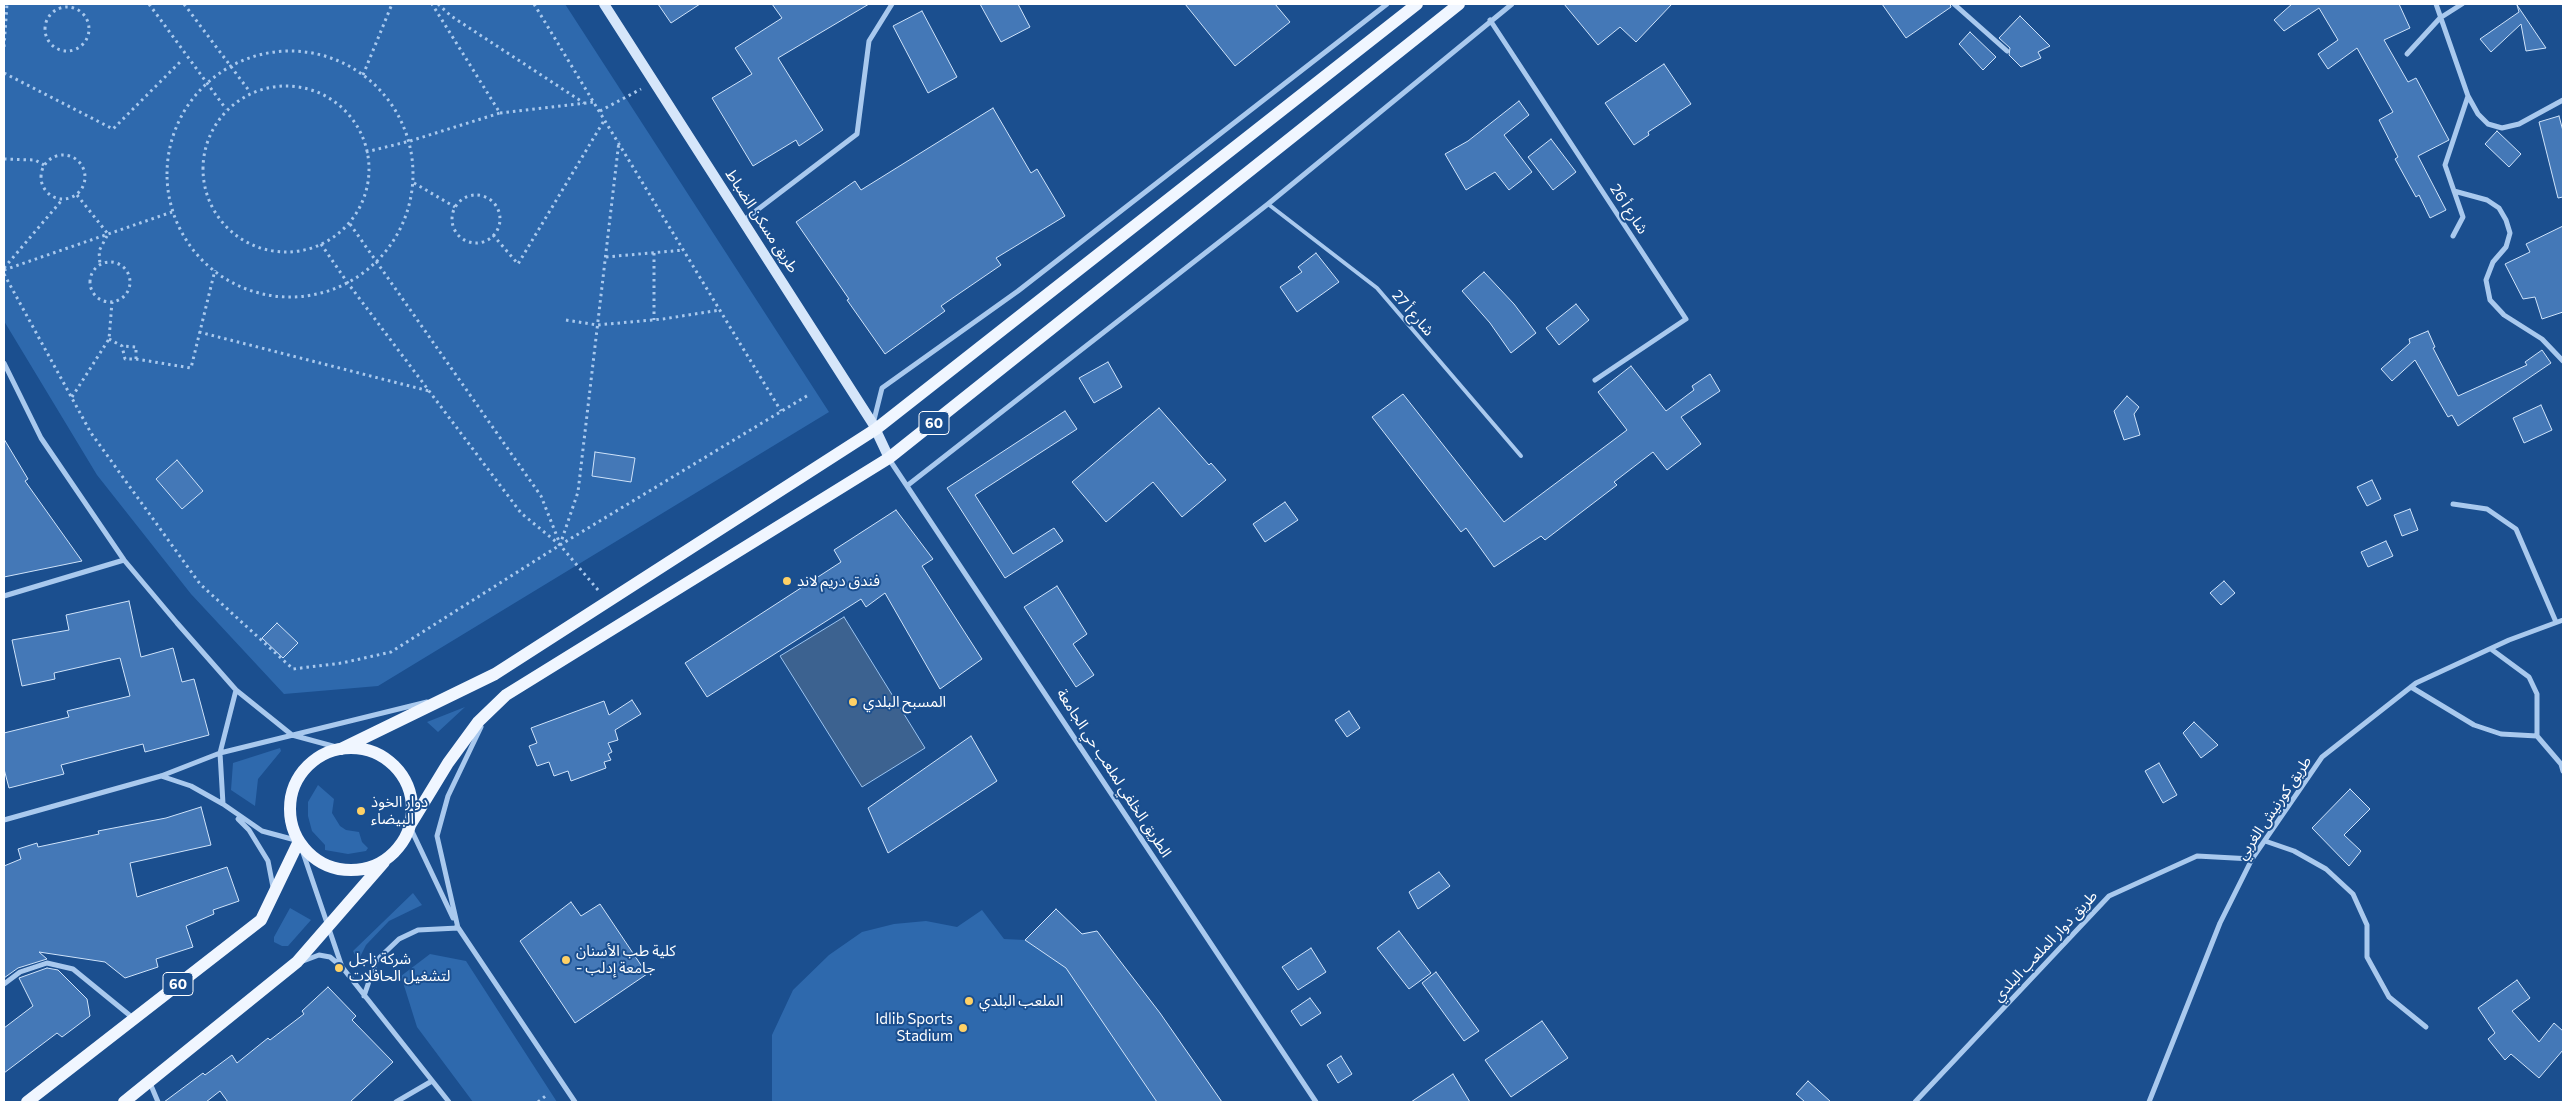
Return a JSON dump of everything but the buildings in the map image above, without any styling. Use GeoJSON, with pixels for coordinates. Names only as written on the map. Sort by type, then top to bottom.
{"type":"FeatureCollection","features":[{"type":"Feature","properties":{"kind":"main road","name":"60"},"geometry":{"type":"LineString","coordinates":[[341,749],[495,674],[875,427],[1417,4]]}},
{"type":"Feature","properties":{"kind":"main road","name":"60"},"geometry":{"type":"LineString","coordinates":[[410,827],[448,763],[478,722],[506,695],[889,458],[1459,4]]}},
{"type":"Feature","properties":{"kind":"main road"},"geometry":{"type":"LineString","coordinates":[[124,1102],[297,962],[398,848],[410,827],[412,815],[410,796],[404,778],[396,768],[375,753],[357,748],[341,749],[320,756],[310,764],[296,783],[290,806],[294,830],[299,841],[308,852],[330,866],[342,869],[367,868],[389,857]]}},
{"type":"Feature","properties":{"kind":"main road","name":"60"},"geometry":{"type":"LineString","coordinates":[[26,1102],[261,920],[299,841]]}},
{"type":"Feature","properties":{"kind":"street","name":"طريق مسكن الضباط"},"geometry":{"type":"LineString","coordinates":[[604,4],[875,427],[889,458]]}},
{"type":"Feature","properties":{"kind":"street"},"geometry":{"type":"LineString","coordinates":[[744,220],[857,134],[869,41],[892,4]]}},
{"type":"Feature","properties":{"kind":"street"},"geometry":{"type":"LineString","coordinates":[[875,427],[882,388],[1018,291],[1387,4]]}},
{"type":"Feature","properties":{"kind":"street"},"geometry":{"type":"LineString","coordinates":[[908,485],[1268,204],[1490,20],[1512,4]]}},
{"type":"Feature","properties":{"kind":"street"},"geometry":{"type":"LineString","coordinates":[[1954,4],[2007,51]]}},
{"type":"Feature","properties":{"kind":"street"},"geometry":{"type":"LineString","coordinates":[[2436,4],[2468,96],[2478,114],[2488,124],[2502,128],[2519,124],[2563,100]]}},
{"type":"Feature","properties":{"kind":"street"},"geometry":{"type":"LineString","coordinates":[[2407,54],[2440,18],[2462,4]]}},
{"type":"Feature","properties":{"kind":"street","name":"شارع أ 26"},"geometry":{"type":"LineString","coordinates":[[1490,20],[1686,320],[1595,380]]}},
{"type":"Feature","properties":{"kind":"street"},"geometry":{"type":"LineString","coordinates":[[2454,236],[2463,217],[2445,165],[2468,96]]}},
{"type":"Feature","properties":{"kind":"street"},"geometry":{"type":"LineString","coordinates":[[2454,191],[2487,200],[2498,208],[2506,220],[2510,232],[2506,247],[2492,262],[2486,280],[2490,300],[2504,316],[2542,339],[2563,362]]}},
{"type":"Feature","properties":{"kind":"street"},"geometry":{"type":"LineString","coordinates":[[4,363],[41,438],[124,560],[236,690],[292,735],[341,749]]}},
{"type":"Feature","properties":{"kind":"street","name":"الطريق الخلفي لملعب حي الجامعة"},"geometry":{"type":"LineString","coordinates":[[889,458],[1316,1102]]}},
{"type":"Feature","properties":{"kind":"street"},"geometry":{"type":"LineString","coordinates":[[2452,504],[2487,510],[2516,529],[2556,622]]}},
{"type":"Feature","properties":{"kind":"street"},"geometry":{"type":"LineString","coordinates":[[4,596],[124,560]]}},
{"type":"Feature","properties":{"kind":"street","name":"طريق كورنيش الغربي"},"geometry":{"type":"LineString","coordinates":[[2150,1102],[2220,923],[2252,859],[2322,757],[2411,687],[2491,649],[2563,620]]}},
{"type":"Feature","properties":{"kind":"street"},"geometry":{"type":"LineString","coordinates":[[2491,649],[2529,677],[2537,694],[2536,736],[2561,764],[2563,770]]}},
{"type":"Feature","properties":{"kind":"street"},"geometry":{"type":"LineString","coordinates":[[2411,687],[2474,725],[2501,734],[2536,736]]}},
{"type":"Feature","properties":{"kind":"street"},"geometry":{"type":"LineString","coordinates":[[236,690],[220,753],[222,804],[249,830],[268,861],[274,892]]}},
{"type":"Feature","properties":{"kind":"street"},"geometry":{"type":"LineString","coordinates":[[4,820],[161,776],[220,753],[443,698]]}},
{"type":"Feature","properties":{"kind":"street"},"geometry":{"type":"LineString","coordinates":[[458,928],[437,836],[448,796],[488,713]]}},
{"type":"Feature","properties":{"kind":"street"},"geometry":{"type":"LineString","coordinates":[[161,776],[192,786],[262,831],[299,841],[342,968]]}},
{"type":"Feature","properties":{"kind":"street"},"geometry":{"type":"LineString","coordinates":[[410,827],[458,928],[575,1102]]}},
{"type":"Feature","properties":{"kind":"street"},"geometry":{"type":"LineString","coordinates":[[2265,840],[2294,851],[2326,869],[2353,894],[2367,925],[2367,957],[2389,998],[2426,1027]]}},
{"type":"Feature","properties":{"kind":"street","name":"طريق دوار الملعب البلدي"},"geometry":{"type":"LineString","coordinates":[[1915,1102],[2109,896],[2197,856],[2252,859]]}},
{"type":"Feature","properties":{"kind":"street"},"geometry":{"type":"LineString","coordinates":[[364,996],[376,961],[399,939],[418,930],[458,928]]}},
{"type":"Feature","properties":{"kind":"street"},"geometry":{"type":"LineString","coordinates":[[297,962],[330,956],[342,968],[448,1102]]}},
{"type":"Feature","properties":{"kind":"street"},"geometry":{"type":"LineString","coordinates":[[4,984],[20,972],[47,963],[73,969],[133,1018]]}},
{"type":"Feature","properties":{"kind":"street"},"geometry":{"type":"LineString","coordinates":[[396,1102],[432,1081]]}},
{"type":"Feature","properties":{"kind":"street"},"geometry":{"type":"LineString","coordinates":[[150,1082],[158,1102]]}},
{"type":"Feature","properties":{"kind":"lane","name":"شارع أ 27"},"geometry":{"type":"LineString","coordinates":[[1268,204],[1377,288],[1521,456]]}},
{"type":"Feature","properties":{"kind":"path"},"geometry":{"type":"LineString","coordinates":[[4,47],[5,16],[8,4]]}},
{"type":"Feature","properties":{"kind":"path"},"geometry":{"type":"LineString","coordinates":[[68,7],[84,14],[89,28],[87,40],[82,46],[67,52],[56,49],[50,44],[45,34],[45,26],[52,12],[72,4]]}},
{"type":"Feature","properties":{"kind":"path"},"geometry":{"type":"LineString","coordinates":[[149,4],[226,109]]}},
{"type":"Feature","properties":{"kind":"path"},"geometry":{"type":"LineString","coordinates":[[184,4],[250,92]]}},
{"type":"Feature","properties":{"kind":"path"},"geometry":{"type":"LineString","coordinates":[[363,75],[392,4]]}},
{"type":"Feature","properties":{"kind":"path"},"geometry":{"type":"LineString","coordinates":[[432,4],[500,113]]}},
{"type":"Feature","properties":{"kind":"path"},"geometry":{"type":"LineString","coordinates":[[438,4],[450,16],[584,103]]}},
{"type":"Feature","properties":{"kind":"path"},"geometry":{"type":"LineString","coordinates":[[534,4],[619,141],[781,411]]}},
{"type":"Feature","properties":{"kind":"path"},"geometry":{"type":"LineString","coordinates":[[309,51],[355,67],[386,95],[410,141],[414,183],[399,234],[364,274],[326,293],[278,298],[236,286],[197,256],[172,212],[166,175],[177,123],[207,82],[229,66],[259,54],[309,51]]}},
{"type":"Feature","properties":{"kind":"path"},"geometry":{"type":"LineString","coordinates":[[4,73],[113,129],[181,61]]}},
{"type":"Feature","properties":{"kind":"path"},"geometry":{"type":"LineString","coordinates":[[600,111],[654,82]]}},
{"type":"Feature","properties":{"kind":"path"},"geometry":{"type":"LineString","coordinates":[[285,84],[318,90],[346,109],[365,141],[369,180],[365,198],[350,224],[314,248],[285,254],[247,244],[215,216],[201,178],[206,142],[226,109],[250,92],[285,84]]}},
{"type":"Feature","properties":{"kind":"path"},"geometry":{"type":"LineString","coordinates":[[366,152],[410,141],[500,113],[594,102]]}},
{"type":"Feature","properties":{"kind":"path"},"geometry":{"type":"LineString","coordinates":[[493,235],[518,264],[605,119]]}},
{"type":"Feature","properties":{"kind":"path"},"geometry":{"type":"LineString","coordinates":[[560,545],[578,492],[619,141]]}},
{"type":"Feature","properties":{"kind":"path"},"geometry":{"type":"LineString","coordinates":[[4,269],[63,200],[77,195],[82,189],[85,176],[79,162],[66,155],[58,155],[51,158],[44,165],[40,180],[45,191],[51,196],[63,200]]}},
{"type":"Feature","properties":{"kind":"path"},"geometry":{"type":"LineString","coordinates":[[4,159],[35,160],[44,165]]}},
{"type":"Feature","properties":{"kind":"path"},"geometry":{"type":"LineString","coordinates":[[414,183],[455,207]]}},
{"type":"Feature","properties":{"kind":"path"},"geometry":{"type":"LineString","coordinates":[[77,195],[108,234]]}},
{"type":"Feature","properties":{"kind":"path"},"geometry":{"type":"LineString","coordinates":[[470,195],[487,198],[494,203],[500,216],[498,228],[493,235],[486,240],[474,242],[459,236],[453,226],[452,217],[455,207],[460,200],[470,195]]}},
{"type":"Feature","properties":{"kind":"path"},"geometry":{"type":"LineString","coordinates":[[4,269],[172,212]]}},
{"type":"Feature","properties":{"kind":"path"},"geometry":{"type":"LineString","coordinates":[[350,224],[541,496],[560,545]]}},
{"type":"Feature","properties":{"kind":"path"},"geometry":{"type":"LineString","coordinates":[[100,265],[112,262],[124,268],[128,274],[130,281],[127,292],[122,298],[112,302],[101,300],[92,290],[90,279],[100,265],[99,251],[108,234]]}},
{"type":"Feature","properties":{"kind":"path"},"geometry":{"type":"LineString","coordinates":[[321,244],[347,282],[521,513],[560,545],[608,602]]}},
{"type":"Feature","properties":{"kind":"path"},"geometry":{"type":"LineString","coordinates":[[606,257],[684,250]]}},
{"type":"Feature","properties":{"kind":"path"},"geometry":{"type":"LineString","coordinates":[[654,252],[654,320]]}},
{"type":"Feature","properties":{"kind":"path"},"geometry":{"type":"LineString","coordinates":[[122,346],[125,358],[191,368],[214,270]]}},
{"type":"Feature","properties":{"kind":"path"},"geometry":{"type":"LineString","coordinates":[[4,274],[91,433],[200,584],[293,669],[391,652],[560,545],[810,394]]}},
{"type":"Feature","properties":{"kind":"path"},"geometry":{"type":"LineString","coordinates":[[72,397],[109,339],[112,302]]}},
{"type":"Feature","properties":{"kind":"path"},"geometry":{"type":"LineString","coordinates":[[566,320],[597,325],[654,320],[720,310]]}},
{"type":"Feature","properties":{"kind":"path"},"geometry":{"type":"LineString","coordinates":[[199,332],[429,391]]}},
{"type":"Feature","properties":{"kind":"path"},"geometry":{"type":"LineString","coordinates":[[109,339],[122,346],[136,347],[136,359]]}},
{"type":"Feature","properties":{"kind":"path"},"geometry":{"type":"LineString","coordinates":[[538,1102],[548,1094]]}},
{"type":"Feature","properties":{"kind":"shaded area"},"geometry":{"type":"Polygon","coordinates":[[[4,4],[565,4],[829,412],[378,686],[284,694],[191,594],[97,475],[4,321],[4,4]]]}},
{"type":"Feature","properties":{"kind":"shaded area","name":"المسبح البلدي"},"geometry":{"type":"Polygon","coordinates":[[[844,617],[925,748],[862,787],[780,656],[844,617]]]}},
{"type":"Feature","properties":{"kind":"shaded area"},"geometry":{"type":"Polygon","coordinates":[[[465,707],[438,732],[427,722],[465,707]]]}},
{"type":"Feature","properties":{"kind":"shaded area"},"geometry":{"type":"Polygon","coordinates":[[[280,748],[281,751],[258,779],[255,806],[231,790],[233,763],[280,748]]]}},
{"type":"Feature","properties":{"kind":"shaded area"},"geometry":{"type":"Polygon","coordinates":[[[318,785],[334,799],[332,813],[340,826],[346,830],[359,832],[362,842],[368,848],[366,851],[348,854],[325,850],[325,845],[312,831],[308,816],[308,802],[318,785]]]}},
{"type":"Feature","properties":{"kind":"shaded area"},"geometry":{"type":"Polygon","coordinates":[[[413,893],[422,905],[389,921],[366,945],[358,961],[353,951],[413,893]]]}},
{"type":"Feature","properties":{"kind":"shaded area"},"geometry":{"type":"Polygon","coordinates":[[[290,908],[311,920],[288,946],[282,946],[274,942],[274,937],[290,908]]]}},
{"type":"Feature","properties":{"kind":"shaded area","name":"الملعب البلدي"},"geometry":{"type":"Polygon","coordinates":[[[1056,909],[1082,933],[1097,931],[1160,1013],[1222,1102],[772,1102],[772,1035],[793,990],[829,955],[862,932],[894,924],[926,921],[957,927],[982,910],[1004,939],[1025,940],[1056,909]]]}},
{"type":"Feature","properties":{"kind":"shaded area"},"geometry":{"type":"Polygon","coordinates":[[[430,954],[466,961],[557,1102],[473,1102],[417,1027],[401,976],[430,954]]]}},
{"type":"Feature","properties":{"kind":"place","name":"فندق دريم لاند"},"geometry":{"type":"Point","coordinates":[787,581]}},
{"type":"Feature","properties":{"kind":"place","name":"المسبح البلدي"},"geometry":{"type":"Point","coordinates":[853,702]}},
{"type":"Feature","properties":{"kind":"place","name":"دوار الخوذ البيضاء"},"geometry":{"type":"Point","coordinates":[361,811]}},
{"type":"Feature","properties":{"kind":"place","name":"كلية طب الأسنان - جامعة إدلب"},"geometry":{"type":"Point","coordinates":[566,960]}},
{"type":"Feature","properties":{"kind":"place","name":"شركة زاجل لتشغيل الحافلات"},"geometry":{"type":"Point","coordinates":[339,968]}},
{"type":"Feature","properties":{"kind":"place","name":"الملعب البلدي"},"geometry":{"type":"Point","coordinates":[969,1001]}},
{"type":"Feature","properties":{"kind":"place","name":"Idlib Sports Stadium"},"geometry":{"type":"Point","coordinates":[963,1028]}}]}
